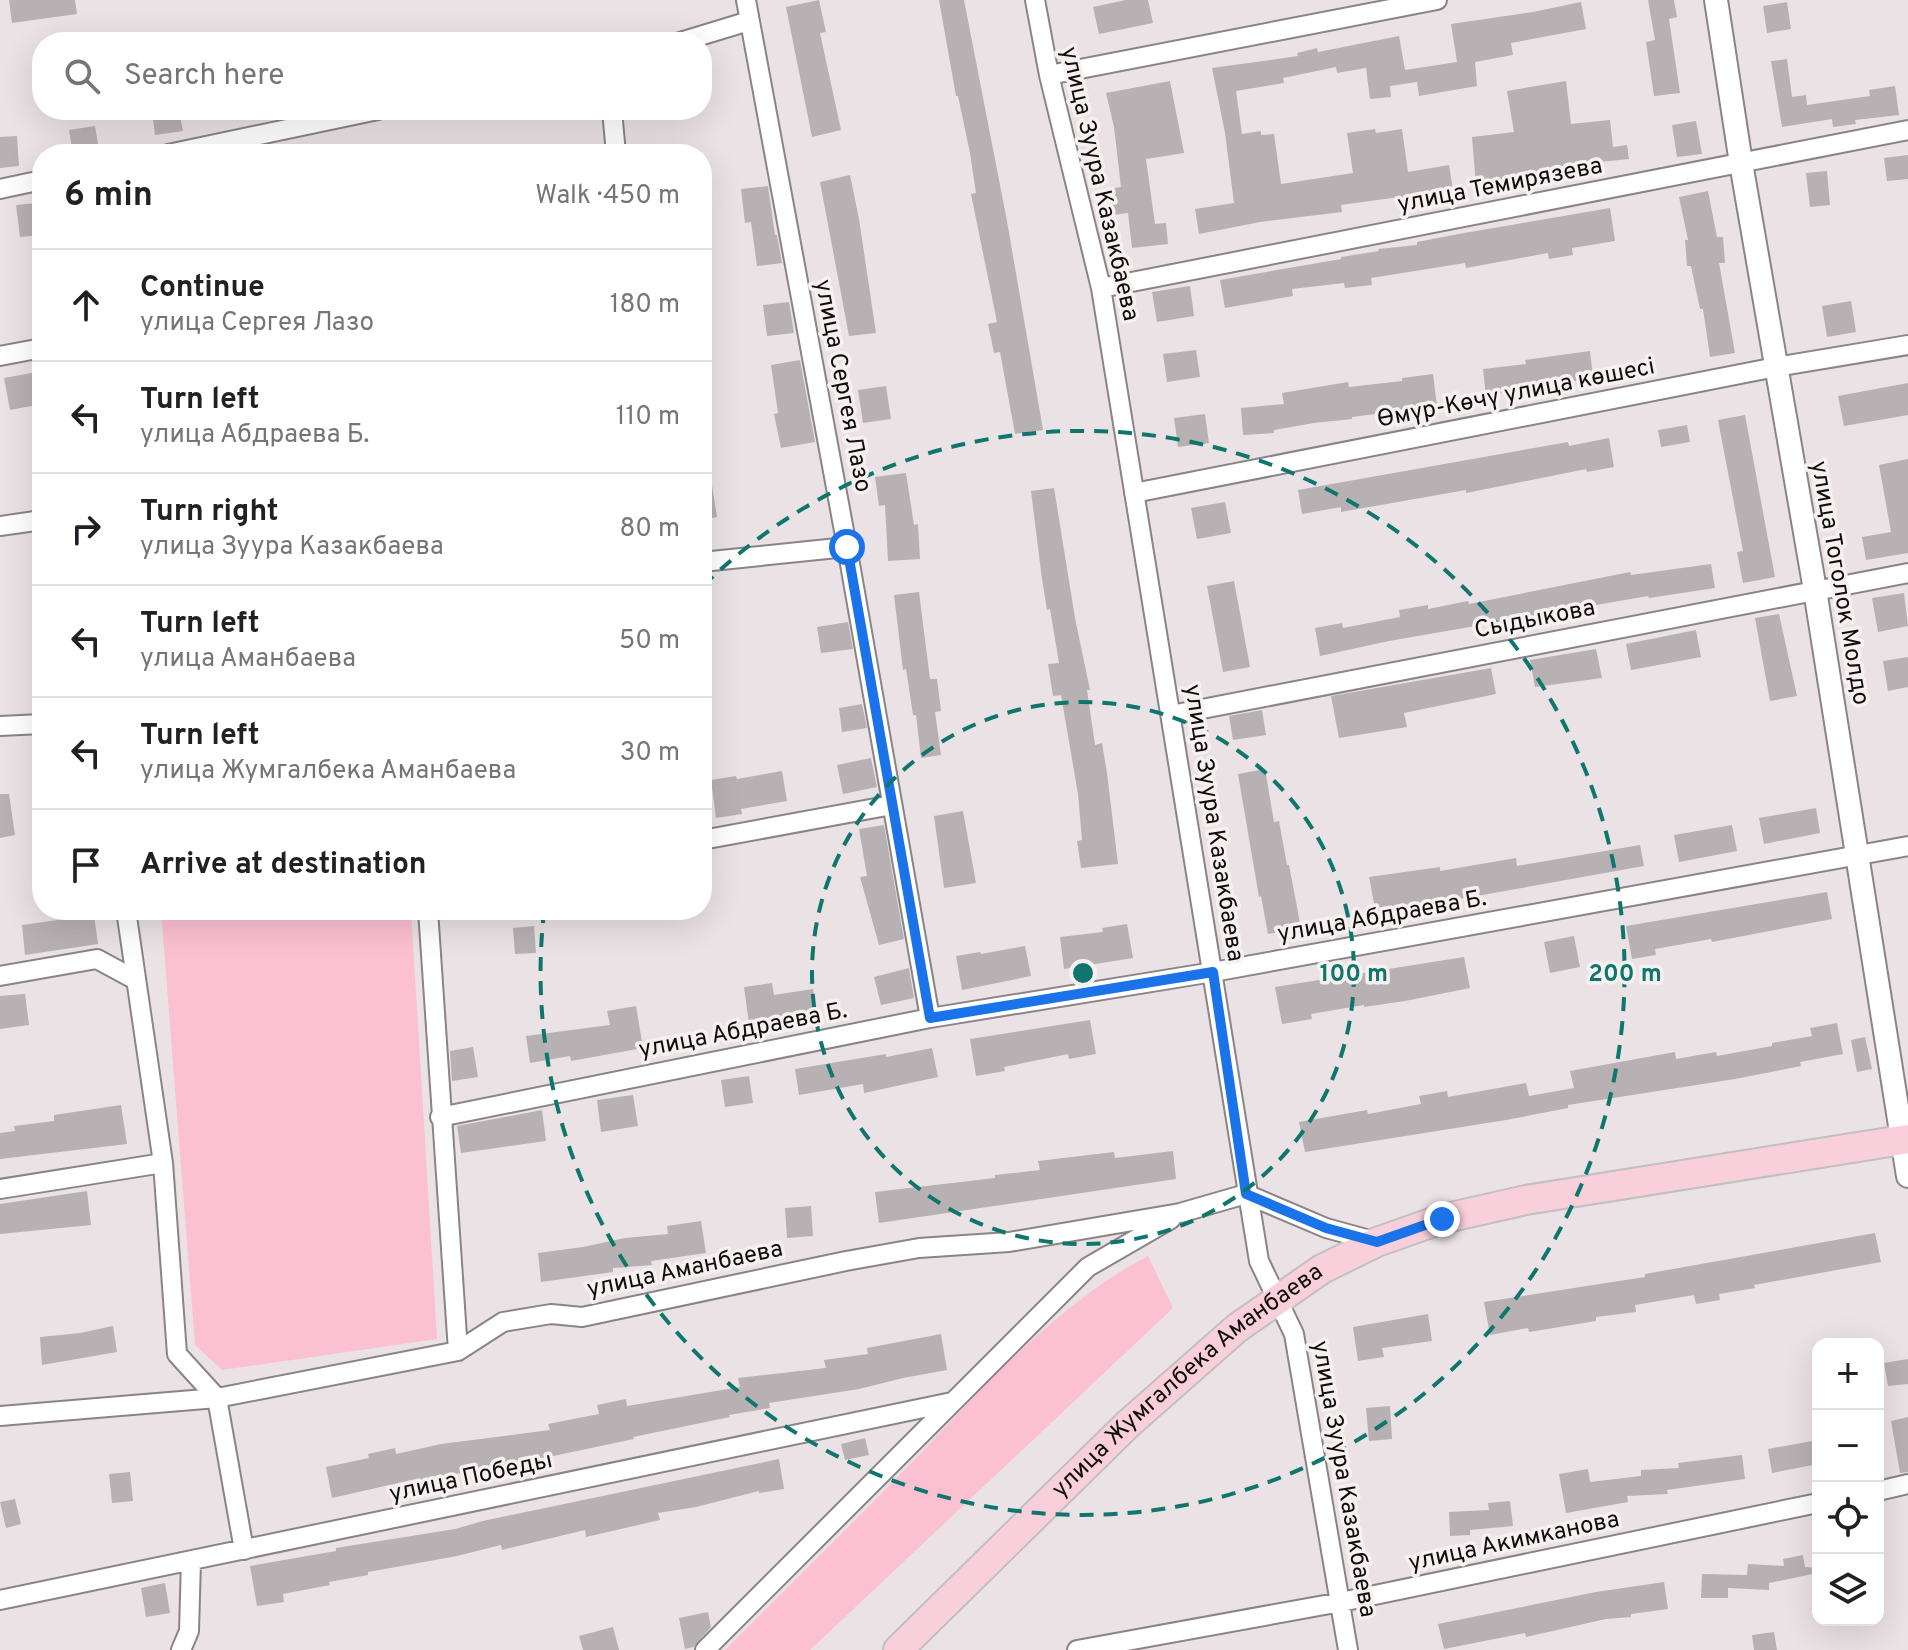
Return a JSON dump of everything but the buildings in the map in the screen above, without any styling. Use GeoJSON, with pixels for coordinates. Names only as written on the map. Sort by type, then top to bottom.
{"type":"FeatureCollection","features":[{"type":"Feature","properties":{"kind":"main road","name":"улица Жумгалбека Аманбаева"},"geometry":{"type":"LineString","coordinates":[[900,1650],[1128,1424],[1237,1328],[1322,1269],[1377,1242],[1442,1219],[1526,1200],[1905,1139]]}},
{"type":"Feature","properties":{"kind":"street","name":"улица Сергея Лазо"},"geometry":{"type":"LineString","coordinates":[[746,0],[930,1018]]}},
{"type":"Feature","properties":{"kind":"street","name":"улица Зуура Казакбаева"},"geometry":{"type":"LineString","coordinates":[[1035,0],[1049,75],[1101,288],[1213,972],[1246,1194],[1259,1261],[1294,1334],[1348,1650]]}},
{"type":"Feature","properties":{"kind":"street"},"geometry":{"type":"LineString","coordinates":[[1049,75],[1437,0]]}},
{"type":"Feature","properties":{"kind":"street","name":"улица Тоголок Молдо"},"geometry":{"type":"LineString","coordinates":[[1716,0],[1905,1139],[1908,1176]]}},
{"type":"Feature","properties":{"kind":"street"},"geometry":{"type":"LineString","coordinates":[[712,32],[749,21]]}},
{"type":"Feature","properties":{"kind":"street"},"geometry":{"type":"LineString","coordinates":[[216,144],[330,120]]}},
{"type":"Feature","properties":{"kind":"street"},"geometry":{"type":"LineString","coordinates":[[613,120],[615,144]]}},
{"type":"Feature","properties":{"kind":"street","name":"улица Темирязева"},"geometry":{"type":"LineString","coordinates":[[1101,288],[1908,130]]}},
{"type":"Feature","properties":{"kind":"street"},"geometry":{"type":"LineString","coordinates":[[0,189],[32,182]]}},
{"type":"Feature","properties":{"kind":"street","name":"Өмүр-Көчү улица көшесі"},"geometry":{"type":"LineString","coordinates":[[1134,493],[1776,367],[1908,345]]}},
{"type":"Feature","properties":{"kind":"street"},"geometry":{"type":"LineString","coordinates":[[0,356],[32,350]]}},
{"type":"Feature","properties":{"kind":"street"},"geometry":{"type":"LineString","coordinates":[[0,526],[32,521]]}},
{"type":"Feature","properties":{"kind":"street"},"geometry":{"type":"LineString","coordinates":[[712,561],[847,547]]}},
{"type":"Feature","properties":{"kind":"street","name":"Сыдыкова"},"geometry":{"type":"LineString","coordinates":[[1171,715],[1908,573]]}},
{"type":"Feature","properties":{"kind":"street"},"geometry":{"type":"LineString","coordinates":[[0,726],[32,724]]}},
{"type":"Feature","properties":{"kind":"street"},"geometry":{"type":"LineString","coordinates":[[712,838],[892,805]]}},
{"type":"Feature","properties":{"kind":"street","name":"улица Абдраева Б."},"geometry":{"type":"LineString","coordinates":[[440,1117],[930,1018],[1213,972],[1908,846]]}},
{"type":"Feature","properties":{"kind":"street"},"geometry":{"type":"LineString","coordinates":[[127,920],[163,1163],[177,1354],[217,1398],[244,1550]]}},
{"type":"Feature","properties":{"kind":"street"},"geometry":{"type":"LineString","coordinates":[[429,920],[458,1351]]}},
{"type":"Feature","properties":{"kind":"street"},"geometry":{"type":"LineString","coordinates":[[0,976],[97,959],[134,979]]}},
{"type":"Feature","properties":{"kind":"street"},"geometry":{"type":"LineString","coordinates":[[0,1189],[163,1163]]}},
{"type":"Feature","properties":{"kind":"street"},"geometry":{"type":"LineString","coordinates":[[1246,1194],[1326,1228],[1377,1242]]}},
{"type":"Feature","properties":{"kind":"street","name":"улица Аманбаева"},"geometry":{"type":"LineString","coordinates":[[0,1416],[217,1398],[458,1351],[503,1322],[551,1314],[582,1317],[919,1248],[1009,1242],[1180,1213],[1246,1194]]}},
{"type":"Feature","properties":{"kind":"street"},"geometry":{"type":"LineString","coordinates":[[705,1650],[1088,1267],[1180,1213]]}},
{"type":"Feature","properties":{"kind":"street","name":"улица Победы"},"geometry":{"type":"LineString","coordinates":[[0,1600],[952,1402]]}},
{"type":"Feature","properties":{"kind":"street"},"geometry":{"type":"LineString","coordinates":[[1884,1490],[1908,1484]]}},
{"type":"Feature","properties":{"kind":"street","name":"улица Акимканова"},"geometry":{"type":"LineString","coordinates":[[1077,1650],[1341,1602],[1812,1504]]}},
{"type":"Feature","properties":{"kind":"street"},"geometry":{"type":"LineString","coordinates":[[181,1650],[189,1631],[191,1561]]}},
{"type":"Feature","properties":{"kind":"shaded area"},"geometry":{"type":"Polygon","coordinates":[[[162,920],[412,920],[437,1339],[222,1370],[195,1345],[162,920]]]}},
{"type":"Feature","properties":{"kind":"shaded area"},"geometry":{"type":"Polygon","coordinates":[[[1148,1256],[1173,1308],[810,1650],[725,1650],[1026,1346],[1084,1297],[1148,1256]]]}},
{"type":"Feature","properties":{"kind":"route"},"geometry":{"type":"LineString","coordinates":[[847,547],[930,1018],[1213,972],[1246,1194],[1326,1228],[1377,1242],[1442,1219]]}}]}
